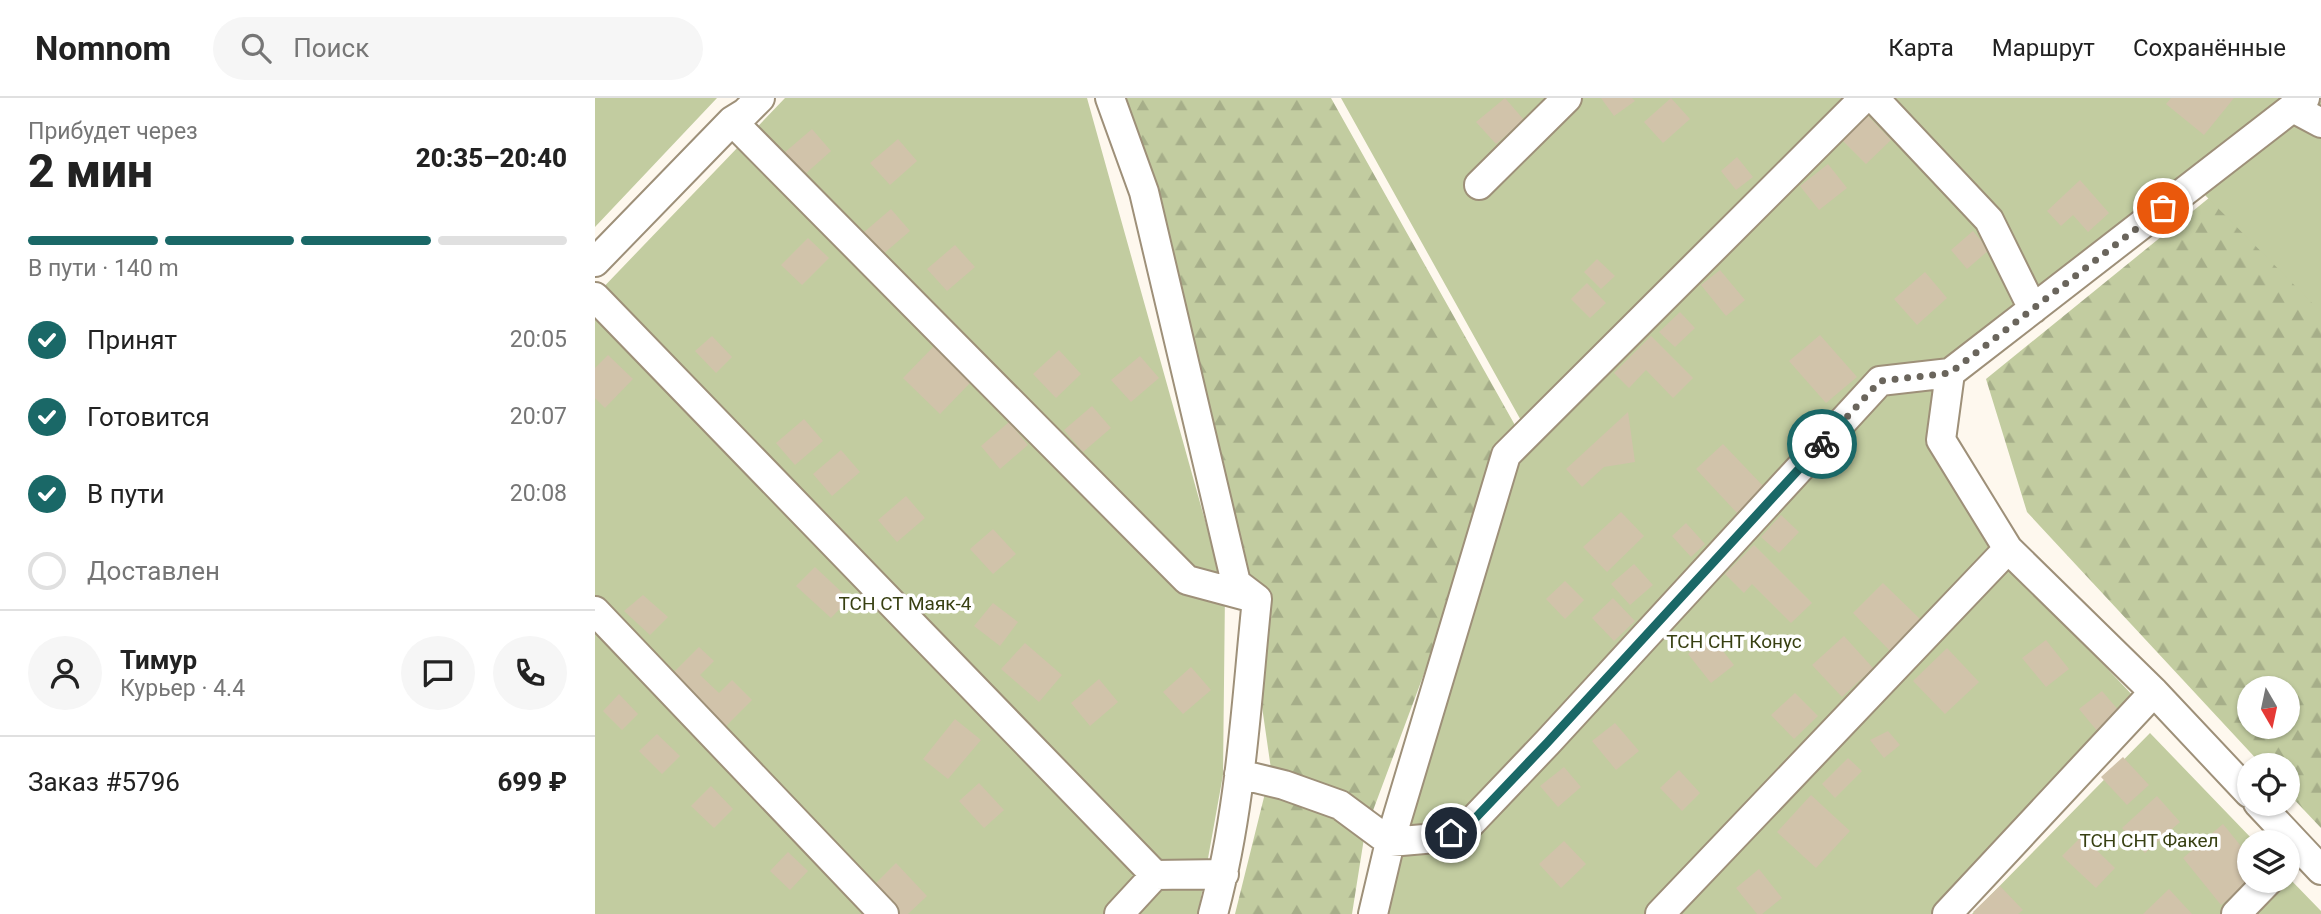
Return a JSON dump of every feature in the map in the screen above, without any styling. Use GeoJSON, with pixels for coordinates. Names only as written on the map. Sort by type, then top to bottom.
{"type":"FeatureCollection","features":[{"type":"Feature","properties":{"kind":"street"},"geometry":{"type":"LineString","coordinates":[[1110,98],[1144,192],[1236,583],[1257,599]]}},
{"type":"Feature","properties":{"kind":"street"},"geometry":{"type":"LineString","coordinates":[[1479,185],[1567,98]]}},
{"type":"Feature","properties":{"kind":"street"},"geometry":{"type":"LineString","coordinates":[[1373,914],[1390,842],[1507,455],[1864,98]]}},
{"type":"Feature","properties":{"kind":"street"},"geometry":{"type":"LineString","coordinates":[[1874,98],[1989,220],[2033,309]]}},
{"type":"Feature","properties":{"kind":"street"},"geometry":{"type":"LineString","coordinates":[[1239,774],[1284,785],[1340,805],[1390,842],[1436,838],[1465,829],[1880,381],[1950,373],[2299,103],[2321,123]]}},
{"type":"Feature","properties":{"kind":"street"},"geometry":{"type":"LineString","coordinates":[[595,262],[742,108],[1187,580],[1257,599]]}},
{"type":"Feature","properties":{"kind":"street"},"geometry":{"type":"LineString","coordinates":[[595,297],[1155,875]]}},
{"type":"Feature","properties":{"kind":"street"},"geometry":{"type":"LineString","coordinates":[[1950,373],[1941,440],[2008,549],[2154,692],[2237,780]]}},
{"type":"Feature","properties":{"kind":"street"},"geometry":{"type":"LineString","coordinates":[[1660,914],[2008,549]]}},
{"type":"Feature","properties":{"kind":"street"},"geometry":{"type":"LineString","coordinates":[[1213,914],[1224,874],[1239,774],[1257,599]]}},
{"type":"Feature","properties":{"kind":"street"},"geometry":{"type":"LineString","coordinates":[[595,611],[884,914]]}},
{"type":"Feature","properties":{"kind":"street"},"geometry":{"type":"LineString","coordinates":[[1947,914],[2154,692]]}},
{"type":"Feature","properties":{"kind":"street"},"geometry":{"type":"LineString","coordinates":[[2300,858],[2321,870]]}},
{"type":"Feature","properties":{"kind":"street"},"geometry":{"type":"LineString","coordinates":[[1119,914],[1155,875],[1224,874]]}},
{"type":"Feature","properties":{"kind":"street"},"geometry":{"type":"LineString","coordinates":[[2236,914],[2256,893]]}},
{"type":"Feature","properties":{"kind":"green space"},"geometry":{"type":"Polygon","coordinates":[[[595,98],[717,98],[595,227],[595,98]]]}},
{"type":"Feature","properties":{"kind":"green space","name":"ТСН СТ Маяк-4"},"geometry":{"type":"Polygon","coordinates":[[[785,98],[1087,98],[1225,592],[1223,775],[1198,914],[595,914],[595,296],[785,98]]]}},
{"type":"Feature","properties":{"kind":"green space"},"geometry":{"type":"Polygon","coordinates":[[[1123,98],[1331,98],[1516,427],[1365,832],[1352,914],[1235,914],[1271,769],[1240,554],[1123,98]]]}},
{"type":"Feature","properties":{"kind":"green space","name":"ТСН СНТ Конус"},"geometry":{"type":"Polygon","coordinates":[[[1341,98],[2316,98],[2321,101],[2321,312],[2199,189],[1946,366],[1931,446],[2008,563],[2151,715],[1960,914],[1365,914],[1523,424],[1341,98]]]}},
{"type":"Feature","properties":{"kind":"green space"},"geometry":{"type":"Polygon","coordinates":[[[2220,189],[2321,237],[2321,828],[2300,806],[2300,753],[2251,753],[2238,739],[2300,739],[2300,676],[2237,676],[2237,738],[2027,512],[1986,379],[2220,189]]]}},
{"type":"Feature","properties":{"kind":"green space","name":"ТСН СНТ Факел"},"geometry":{"type":"Polygon","coordinates":[[[2150,733],[2243,830],[2237,830],[2237,893],[2300,893],[2300,889],[2321,911],[2321,914],[1972,914],[2150,733]]]}},
{"type":"Feature","properties":{"kind":"building"},"geometry":{"type":"Polygon","coordinates":[[[1505,98],[1524,120],[1496,144],[1476,122],[1505,98]]]}},
{"type":"Feature","properties":{"kind":"building"},"geometry":{"type":"Polygon","coordinates":[[[1601,98],[1632,98],[1635,101],[1614,116],[1601,98]]]}},
{"type":"Feature","properties":{"kind":"building"},"geometry":{"type":"Polygon","coordinates":[[[1671,98],[1690,119],[1663,143],[1644,122],[1671,98]]]}},
{"type":"Feature","properties":{"kind":"building"},"geometry":{"type":"Polygon","coordinates":[[[2171,98],[2234,98],[2204,135],[2166,104],[2171,98]]]}},
{"type":"Feature","properties":{"kind":"building"},"geometry":{"type":"Polygon","coordinates":[[[1867,115],[1891,140],[1866,164],[1842,140],[1867,115]]]}},
{"type":"Feature","properties":{"kind":"building"},"geometry":{"type":"Polygon","coordinates":[[[812,129],[831,151],[803,176],[784,153],[812,129]]]}},
{"type":"Feature","properties":{"kind":"building"},"geometry":{"type":"Polygon","coordinates":[[[898,139],[917,161],[890,185],[870,163],[898,139]]]}},
{"type":"Feature","properties":{"kind":"building"},"geometry":{"type":"Polygon","coordinates":[[[1737,157],[1753,177],[1736,190],[1721,171],[1737,157]]]}},
{"type":"Feature","properties":{"kind":"building"},"geometry":{"type":"Polygon","coordinates":[[[1828,164],[1847,188],[1819,210],[1800,186],[1828,164]]]}},
{"type":"Feature","properties":{"kind":"building"},"geometry":{"type":"Polygon","coordinates":[[[2080,180],[2109,213],[2088,232],[2073,215],[2061,226],[2047,211],[2080,180]]]}},
{"type":"Feature","properties":{"kind":"building"},"geometry":{"type":"Polygon","coordinates":[[[891,209],[910,231],[882,255],[863,233],[891,209]]]}},
{"type":"Feature","properties":{"kind":"building"},"geometry":{"type":"Polygon","coordinates":[[[1973,231],[1989,250],[1967,269],[1951,250],[1973,231]]]}},
{"type":"Feature","properties":{"kind":"building"},"geometry":{"type":"Polygon","coordinates":[[[808,238],[829,258],[802,285],[781,265],[808,238]]]}},
{"type":"Feature","properties":{"kind":"building"},"geometry":{"type":"Polygon","coordinates":[[[955,245],[975,267],[947,291],[927,269],[955,245]]]}},
{"type":"Feature","properties":{"kind":"building"},"geometry":{"type":"Polygon","coordinates":[[[1597,259],[1615,276],[1601,289],[1584,272],[1597,259]]]}},
{"type":"Feature","properties":{"kind":"building"},"geometry":{"type":"Polygon","coordinates":[[[1720,270],[1745,300],[1726,316],[1701,285],[1720,270]]]}},
{"type":"Feature","properties":{"kind":"building"},"geometry":{"type":"Polygon","coordinates":[[[1925,272],[1947,298],[1917,325],[1894,299],[1925,272]]]}},
{"type":"Feature","properties":{"kind":"building"},"geometry":{"type":"Polygon","coordinates":[[[1587,283],[1606,303],[1590,318],[1571,299],[1587,283]]]}},
{"type":"Feature","properties":{"kind":"building"},"geometry":{"type":"Polygon","coordinates":[[[1680,312],[1695,328],[1675,347],[1659,332],[1680,312]]]}},
{"type":"Feature","properties":{"kind":"building"},"geometry":{"type":"Polygon","coordinates":[[[1820,335],[1857,377],[1826,403],[1789,361],[1820,335]]]}},
{"type":"Feature","properties":{"kind":"building"},"geometry":{"type":"Polygon","coordinates":[[[712,336],[732,357],[716,373],[695,351],[712,336]]]}},
{"type":"Feature","properties":{"kind":"building"},"geometry":{"type":"Polygon","coordinates":[[[1651,336],[1693,378],[1673,398],[1646,370],[1629,388],[1614,373],[1651,336]]]}},
{"type":"Feature","properties":{"kind":"building"},"geometry":{"type":"Polygon","coordinates":[[[935,345],[972,381],[940,414],[903,378],[935,345]]]}},
{"type":"Feature","properties":{"kind":"building"},"geometry":{"type":"Polygon","coordinates":[[[1059,350],[1081,374],[1056,398],[1033,374],[1059,350]]]}},
{"type":"Feature","properties":{"kind":"building"},"geometry":{"type":"Polygon","coordinates":[[[608,355],[633,379],[605,408],[595,398],[595,368],[608,355]]]}},
{"type":"Feature","properties":{"kind":"building"},"geometry":{"type":"Polygon","coordinates":[[[1140,356],[1159,378],[1131,402],[1111,380],[1140,356]]]}},
{"type":"Feature","properties":{"kind":"building"},"geometry":{"type":"Polygon","coordinates":[[[1092,406],[1111,428],[1083,452],[1064,430],[1092,406]]]}},
{"type":"Feature","properties":{"kind":"building"},"geometry":{"type":"Polygon","coordinates":[[[1628,412],[1635,462],[1604,467],[1582,487],[1566,469],[1628,412]]]}},
{"type":"Feature","properties":{"kind":"building"},"geometry":{"type":"Polygon","coordinates":[[[804,419],[823,441],[795,465],[776,443],[804,419]]]}},
{"type":"Feature","properties":{"kind":"building"},"geometry":{"type":"Polygon","coordinates":[[[1009,422],[1028,445],[1000,469],[981,446],[1009,422]]]}},
{"type":"Feature","properties":{"kind":"building"},"geometry":{"type":"Polygon","coordinates":[[[1723,444],[1764,487],[1737,513],[1696,469],[1723,444]]]}},
{"type":"Feature","properties":{"kind":"building"},"geometry":{"type":"Polygon","coordinates":[[[841,450],[860,472],[832,496],[813,474],[841,450]]]}},
{"type":"Feature","properties":{"kind":"building"},"geometry":{"type":"Polygon","coordinates":[[[906,496],[925,518],[897,542],[878,520],[906,496]]]}},
{"type":"Feature","properties":{"kind":"building"},"geometry":{"type":"Polygon","coordinates":[[[1621,512],[1644,536],[1607,572],[1583,547],[1621,512]]]}},
{"type":"Feature","properties":{"kind":"building"},"geometry":{"type":"Polygon","coordinates":[[[1781,515],[1799,532],[1779,553],[1761,537],[1781,515]]]}},
{"type":"Feature","properties":{"kind":"building"},"geometry":{"type":"Polygon","coordinates":[[[1686,523],[1705,544],[1691,557],[1672,536],[1686,523]]]}},
{"type":"Feature","properties":{"kind":"building"},"geometry":{"type":"Polygon","coordinates":[[[993,529],[1016,554],[993,574],[970,549],[993,529]]]}},
{"type":"Feature","properties":{"kind":"building"},"geometry":{"type":"Polygon","coordinates":[[[1754,545],[1812,603],[1791,623],[1752,584],[1744,593],[1725,574],[1754,545]]]}},
{"type":"Feature","properties":{"kind":"building"},"geometry":{"type":"Polygon","coordinates":[[[1634,564],[1653,585],[1630,605],[1611,584],[1634,564]]]}},
{"type":"Feature","properties":{"kind":"building"},"geometry":{"type":"Polygon","coordinates":[[[815,567],[849,599],[831,618],[796,586],[815,567]]]}},
{"type":"Feature","properties":{"kind":"building"},"geometry":{"type":"Polygon","coordinates":[[[1565,581],[1584,600],[1565,619],[1546,599],[1565,581]]]}},
{"type":"Feature","properties":{"kind":"building"},"geometry":{"type":"Polygon","coordinates":[[[1883,583],[1921,620],[1890,651],[1853,613],[1883,583]]]}},
{"type":"Feature","properties":{"kind":"building"},"geometry":{"type":"Polygon","coordinates":[[[643,595],[668,617],[650,635],[624,611],[643,595]]]}},
{"type":"Feature","properties":{"kind":"building"},"geometry":{"type":"Polygon","coordinates":[[[1613,598],[1635,621],[1614,641],[1592,618],[1613,598]]]}},
{"type":"Feature","properties":{"kind":"building"},"geometry":{"type":"Polygon","coordinates":[[[993,603],[1018,622],[1000,646],[974,626],[993,603]]]}},
{"type":"Feature","properties":{"kind":"building"},"geometry":{"type":"Polygon","coordinates":[[[1711,636],[1734,665],[1711,683],[1688,654],[1711,636]]]}},
{"type":"Feature","properties":{"kind":"building"},"geometry":{"type":"Polygon","coordinates":[[[1844,636],[1873,668],[1842,697],[1812,665],[1844,636]]]}},
{"type":"Feature","properties":{"kind":"building"},"geometry":{"type":"Polygon","coordinates":[[[2046,640],[2069,669],[2046,687],[2022,658],[2046,640]]]}},
{"type":"Feature","properties":{"kind":"building"},"geometry":{"type":"Polygon","coordinates":[[[1025,643],[1062,675],[1039,702],[1001,669],[1025,643]]]}},
{"type":"Feature","properties":{"kind":"building"},"geometry":{"type":"Polygon","coordinates":[[[699,647],[714,661],[700,675],[719,693],[732,680],[752,700],[714,738],[661,685],[699,647]]]}},
{"type":"Feature","properties":{"kind":"building"},"geometry":{"type":"Polygon","coordinates":[[[1947,648],[1979,682],[1945,714],[1913,681],[1947,648]]]}},
{"type":"Feature","properties":{"kind":"building"},"geometry":{"type":"Polygon","coordinates":[[[1191,667],[1211,690],[1183,714],[1163,692],[1191,667]]]}},
{"type":"Feature","properties":{"kind":"building"},"geometry":{"type":"Polygon","coordinates":[[[1099,679],[1118,702],[1090,726],[1071,703],[1099,679]]]}},
{"type":"Feature","properties":{"kind":"building"},"geometry":{"type":"Polygon","coordinates":[[[2102,691],[2126,719],[2103,738],[2079,709],[2102,691]]]}},
{"type":"Feature","properties":{"kind":"building"},"geometry":{"type":"Polygon","coordinates":[[[1795,693],[1818,716],[1794,739],[1771,715],[1795,693]]]}},
{"type":"Feature","properties":{"kind":"building"},"geometry":{"type":"Polygon","coordinates":[[[619,694],[638,714],[622,730],[603,711],[619,694]]]}},
{"type":"Feature","properties":{"kind":"building"},"geometry":{"type":"Polygon","coordinates":[[[955,719],[981,740],[948,779],[923,759],[955,719]]]}},
{"type":"Feature","properties":{"kind":"building"},"geometry":{"type":"Polygon","coordinates":[[[1615,723],[1639,751],[1616,770],[1592,741],[1615,723]]]}},
{"type":"Feature","properties":{"kind":"building"},"geometry":{"type":"Polygon","coordinates":[[[1888,731],[1900,745],[1884,758],[1870,740],[1888,731]]]}},
{"type":"Feature","properties":{"kind":"building"},"geometry":{"type":"Polygon","coordinates":[[[657,734],[680,756],[662,774],[639,751],[657,734]]]}},
{"type":"Feature","properties":{"kind":"building"},"geometry":{"type":"Polygon","coordinates":[[[2123,757],[2149,785],[2127,805],[2101,777],[2123,757]]]}},
{"type":"Feature","properties":{"kind":"building"},"geometry":{"type":"Polygon","coordinates":[[[1848,758],[1862,771],[1835,798],[1822,784],[1848,758]]]}},
{"type":"Feature","properties":{"kind":"building"},"geometry":{"type":"Polygon","coordinates":[[[1564,767],[1581,787],[1558,807],[1540,786],[1564,767]]]}},
{"type":"Feature","properties":{"kind":"building"},"geometry":{"type":"Polygon","coordinates":[[[1679,770],[1700,793],[1682,811],[1660,788],[1679,770]]]}},
{"type":"Feature","properties":{"kind":"building"},"geometry":{"type":"Polygon","coordinates":[[[979,783],[1004,810],[984,828],[959,801],[979,783]]]}},
{"type":"Feature","properties":{"kind":"building"},"geometry":{"type":"Polygon","coordinates":[[[711,786],[733,809],[714,828],[691,806],[711,786]]]}},
{"type":"Feature","properties":{"kind":"building"},"geometry":{"type":"Polygon","coordinates":[[[1811,795],[1850,831],[1816,868],[1777,832],[1811,795]]]}},
{"type":"Feature","properties":{"kind":"building"},"geometry":{"type":"Polygon","coordinates":[[[2157,796],[2180,822],[2145,853],[2122,828],[2157,796]]]}},
{"type":"Feature","properties":{"kind":"building"},"geometry":{"type":"Polygon","coordinates":[[[2223,824],[2237,841],[2237,892],[2221,905],[2183,858],[2223,824]]]}},
{"type":"Feature","properties":{"kind":"building"},"geometry":{"type":"Polygon","coordinates":[[[2082,836],[2115,868],[2096,888],[2062,856],[2082,836]]]}},
{"type":"Feature","properties":{"kind":"building"},"geometry":{"type":"Polygon","coordinates":[[[1564,841],[1586,864],[1561,888],[1539,864],[1564,841]]]}},
{"type":"Feature","properties":{"kind":"building"},"geometry":{"type":"Polygon","coordinates":[[[788,852],[808,871],[790,890],[770,871],[788,852]]]}},
{"type":"Feature","properties":{"kind":"building"},"geometry":{"type":"Polygon","coordinates":[[[896,863],[927,896],[908,914],[898,914],[872,887],[896,863]]]}},
{"type":"Feature","properties":{"kind":"building"},"geometry":{"type":"Polygon","coordinates":[[[1759,869],[1782,898],[1762,914],[1757,914],[1736,888],[1759,869]]]}},
{"type":"Feature","properties":{"kind":"building"},"geometry":{"type":"Polygon","coordinates":[[[2000,886],[2023,910],[2018,914],[1975,914],[1973,912],[2000,886]]]}},
{"type":"Feature","properties":{"kind":"building"},"geometry":{"type":"Polygon","coordinates":[[[2169,889],[2192,914],[2143,914],[2169,889]]]}},
{"type":"Feature","properties":{"kind":"way so far"},"geometry":{"type":"LineString","coordinates":[[1822,444],[1880,381],[1950,373],[2163,208]]}},
{"type":"Feature","properties":{"kind":"route"},"geometry":{"type":"LineString","coordinates":[[1451,833],[1465,829],[1822,444]]}}]}
